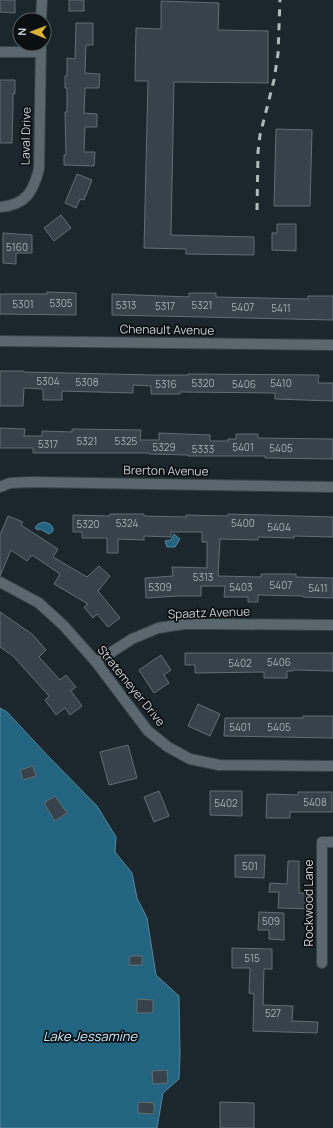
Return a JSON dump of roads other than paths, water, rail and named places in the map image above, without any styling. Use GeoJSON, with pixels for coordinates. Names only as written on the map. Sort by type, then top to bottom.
{"type":"FeatureCollection","features":[{"type":"Feature","properties":{"kind":"street"},"geometry":{"type":"LineString","coordinates":[[41,12],[42,0]]}},
{"type":"Feature","properties":{"kind":"street"},"geometry":{"type":"LineString","coordinates":[[0,52],[12,51]]}},
{"type":"Feature","properties":{"kind":"street","name":"Laval Drive"},"geometry":{"type":"LineString","coordinates":[[0,207],[20,202],[35,186],[39,169],[41,52]]}},
{"type":"Feature","properties":{"kind":"street","name":"Chenault Avenue"},"geometry":{"type":"LineString","coordinates":[[0,341],[333,345]]}},
{"type":"Feature","properties":{"kind":"street","name":"Brerton Avenue"},"geometry":{"type":"LineString","coordinates":[[0,487],[10,483],[32,482],[333,486]]}},
{"type":"Feature","properties":{"kind":"street","name":"Stratemeyer Drive"},"geometry":{"type":"LineString","coordinates":[[0,582],[39,604],[64,626],[96,662],[148,732],[168,747],[190,759],[219,764],[333,766]]}},
{"type":"Feature","properties":{"kind":"street","name":"Spaatz Avenue"},"geometry":{"type":"LineString","coordinates":[[96,662],[132,639],[158,628],[178,625],[209,624],[333,625]]}},
{"type":"Feature","properties":{"kind":"street","name":"Rockwood Lane"},"geometry":{"type":"LineString","coordinates":[[322,963],[322,842],[333,842]]}},
{"type":"Feature","properties":{"kind":"water"},"geometry":{"type":"Polygon","coordinates":[[[44,522],[50,524],[53,528],[53,531],[49,534],[35,528],[38,524],[44,522]]]}},
{"type":"Feature","properties":{"kind":"water"},"geometry":{"type":"Polygon","coordinates":[[[174,534],[180,539],[175,547],[167,547],[165,541],[171,540],[174,534]]]}},
{"type":"Feature","properties":{"kind":"water","name":"Lake Jessamine"},"geometry":{"type":"Polygon","coordinates":[[[0,708],[7,712],[97,806],[116,837],[115,852],[132,873],[137,898],[147,918],[156,975],[179,996],[179,1079],[163,1093],[157,1128],[0,1128],[0,708]]]}},
{"type":"Feature","properties":{"kind":"railway"},"geometry":{"type":"LineString","coordinates":[[257,210],[258,152],[260,135],[274,80],[278,54],[280,0]]}}]}
